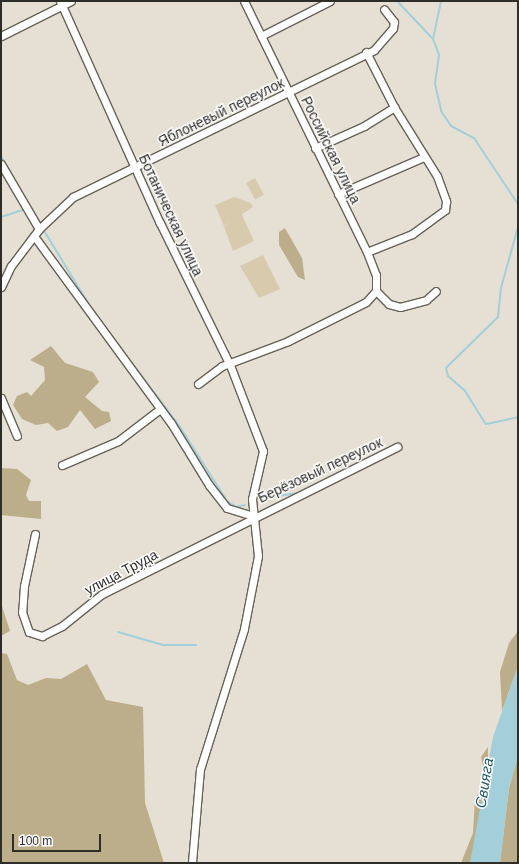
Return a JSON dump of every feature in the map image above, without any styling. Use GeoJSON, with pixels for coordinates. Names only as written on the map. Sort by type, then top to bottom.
{"type":"FeatureCollection","features":[{"type":"Feature","properties":{"kind":"street"},"geometry":{"type":"LineString","coordinates":[[1,36],[61,3],[71,1]]}},
{"type":"Feature","properties":{"kind":"street","name":"Российская улица"},"geometry":{"type":"LineString","coordinates":[[244,1],[367,252],[376,275],[376,291]]}},
{"type":"Feature","properties":{"kind":"street"},"geometry":{"type":"LineString","coordinates":[[261,36],[330,1]]}},
{"type":"Feature","properties":{"kind":"street","name":"Ботаническая улица"},"geometry":{"type":"LineString","coordinates":[[61,3],[135,168],[230,364],[261,438],[263,451],[252,489],[253,516]]}},
{"type":"Feature","properties":{"kind":"street","name":"Яблоневый переулок"},"geometry":{"type":"LineString","coordinates":[[1,287],[11,266],[34,236],[73,197],[289,93],[382,44],[393,28],[394,22],[384,9]]}},
{"type":"Feature","properties":{"kind":"street"},"geometry":{"type":"LineString","coordinates":[[366,52],[394,107],[437,176],[446,201],[445,210],[412,234],[367,252]]}},
{"type":"Feature","properties":{"kind":"street"},"geometry":{"type":"LineString","coordinates":[[315,148],[364,126],[394,107]]}},
{"type":"Feature","properties":{"kind":"street"},"geometry":{"type":"LineString","coordinates":[[338,194],[424,157]]}},
{"type":"Feature","properties":{"kind":"street"},"geometry":{"type":"LineString","coordinates":[[1,164],[39,230]]}},
{"type":"Feature","properties":{"kind":"street"},"geometry":{"type":"LineString","coordinates":[[34,236],[160,409],[227,508],[253,516],[258,556],[244,629],[200,769],[192,863]]}},
{"type":"Feature","properties":{"kind":"street"},"geometry":{"type":"LineString","coordinates":[[198,384],[230,364],[366,302],[376,291],[389,304],[400,307],[426,300],[436,291]]}},
{"type":"Feature","properties":{"kind":"street"},"geometry":{"type":"LineString","coordinates":[[1,398],[17,436]]}},
{"type":"Feature","properties":{"kind":"street"},"geometry":{"type":"LineString","coordinates":[[62,465],[118,441],[160,409]]}},
{"type":"Feature","properties":{"kind":"street","name":"Берёзовый переулок"},"geometry":{"type":"LineString","coordinates":[[253,516],[339,479],[398,447]]}},
{"type":"Feature","properties":{"kind":"street","name":"улица Труда"},"geometry":{"type":"LineString","coordinates":[[35,534],[24,586],[22,612],[30,632],[42,636],[62,626],[102,594],[253,516]]}},
{"type":"Feature","properties":{"kind":"shaded area"},"geometry":{"type":"Polygon","coordinates":[[[255,178],[264,195],[255,199],[246,183],[255,178]]]}},
{"type":"Feature","properties":{"kind":"shaded area"},"geometry":{"type":"Polygon","coordinates":[[[234,197],[251,203],[253,207],[224,226],[215,205],[234,197]]]}},
{"type":"Feature","properties":{"kind":"shaded area"},"geometry":{"type":"Polygon","coordinates":[[[241,213],[254,241],[233,251],[224,227],[241,213]]]}},
{"type":"Feature","properties":{"kind":"shaded area"},"geometry":{"type":"Polygon","coordinates":[[[285,228],[302,258],[305,280],[298,277],[279,245],[279,232],[285,228]]]}},
{"type":"Feature","properties":{"kind":"shaded area"},"geometry":{"type":"Polygon","coordinates":[[[263,255],[280,289],[259,298],[240,266],[263,255]]]}},
{"type":"Feature","properties":{"kind":"shaded area"},"geometry":{"type":"Polygon","coordinates":[[[51,346],[65,363],[93,372],[99,382],[85,397],[102,411],[109,412],[111,421],[95,429],[80,410],[68,427],[57,431],[48,423],[36,425],[22,419],[13,405],[17,396],[27,392],[31,396],[45,380],[44,367],[30,360],[51,346]]]}},
{"type":"Feature","properties":{"kind":"shaded area"},"geometry":{"type":"Polygon","coordinates":[[[1,468],[17,469],[31,480],[26,495],[29,501],[41,501],[41,519],[1,515],[1,468]]]}},
{"type":"Feature","properties":{"kind":"shaded area"},"geometry":{"type":"Polygon","coordinates":[[[1,603],[10,631],[1,636],[1,603]]]}},
{"type":"Feature","properties":{"kind":"shaded area"},"geometry":{"type":"Polygon","coordinates":[[[518,631],[518,666],[502,711],[500,672],[509,643],[518,631]]]}},
{"type":"Feature","properties":{"kind":"shaded area"},"geometry":{"type":"Polygon","coordinates":[[[1,653],[7,654],[17,680],[28,685],[46,678],[61,679],[87,664],[106,700],[143,707],[145,803],[164,863],[1,863],[1,653]]]}},
{"type":"Feature","properties":{"kind":"shaded area"},"geometry":{"type":"Polygon","coordinates":[[[488,747],[488,762],[483,766],[481,757],[488,747]]]}},
{"type":"Feature","properties":{"kind":"shaded area"},"geometry":{"type":"Polygon","coordinates":[[[518,756],[518,863],[500,863],[509,788],[518,756]]]}},
{"type":"Feature","properties":{"kind":"shaded area"},"geometry":{"type":"Polygon","coordinates":[[[482,787],[483,806],[470,863],[461,863],[473,833],[475,799],[482,787]]]}},
{"type":"Feature","properties":{"kind":"water"},"geometry":{"type":"Polygon","coordinates":[[[518,666],[518,756],[509,788],[500,863],[470,863],[493,737],[518,666]]]}},
{"type":"Feature","properties":{"kind":"waterway"},"geometry":{"type":"LineString","coordinates":[[397,1],[433,39],[439,55],[435,84],[441,111],[451,126],[474,138],[518,204]]}},
{"type":"Feature","properties":{"kind":"waterway"},"geometry":{"type":"LineString","coordinates":[[433,39],[441,1]]}},
{"type":"Feature","properties":{"kind":"waterway"},"geometry":{"type":"LineString","coordinates":[[1,156],[21,192]]}},
{"type":"Feature","properties":{"kind":"waterway"},"geometry":{"type":"LineString","coordinates":[[1,217],[23,210]]}},
{"type":"Feature","properties":{"kind":"waterway"},"geometry":{"type":"LineString","coordinates":[[35,215],[40,223]]}},
{"type":"Feature","properties":{"kind":"waterway"},"geometry":{"type":"LineString","coordinates":[[518,227],[501,288],[498,317],[446,368],[448,376],[465,391],[486,424],[518,417]]}},
{"type":"Feature","properties":{"kind":"waterway"},"geometry":{"type":"LineString","coordinates":[[43,229],[88,303]]}},
{"type":"Feature","properties":{"kind":"waterway"},"geometry":{"type":"LineString","coordinates":[[116,342],[180,427],[227,501],[236,507],[245,505]]}},
{"type":"Feature","properties":{"kind":"waterway"},"geometry":{"type":"LineString","coordinates":[[263,498],[297,493]]}},
{"type":"Feature","properties":{"kind":"waterway"},"geometry":{"type":"LineString","coordinates":[[118,632],[163,645],[196,645]]}},
{"type":"Feature","properties":{"kind":"water label","name":"Свияга"},"geometry":{"type":"Point","coordinates":[484,783]}}]}
